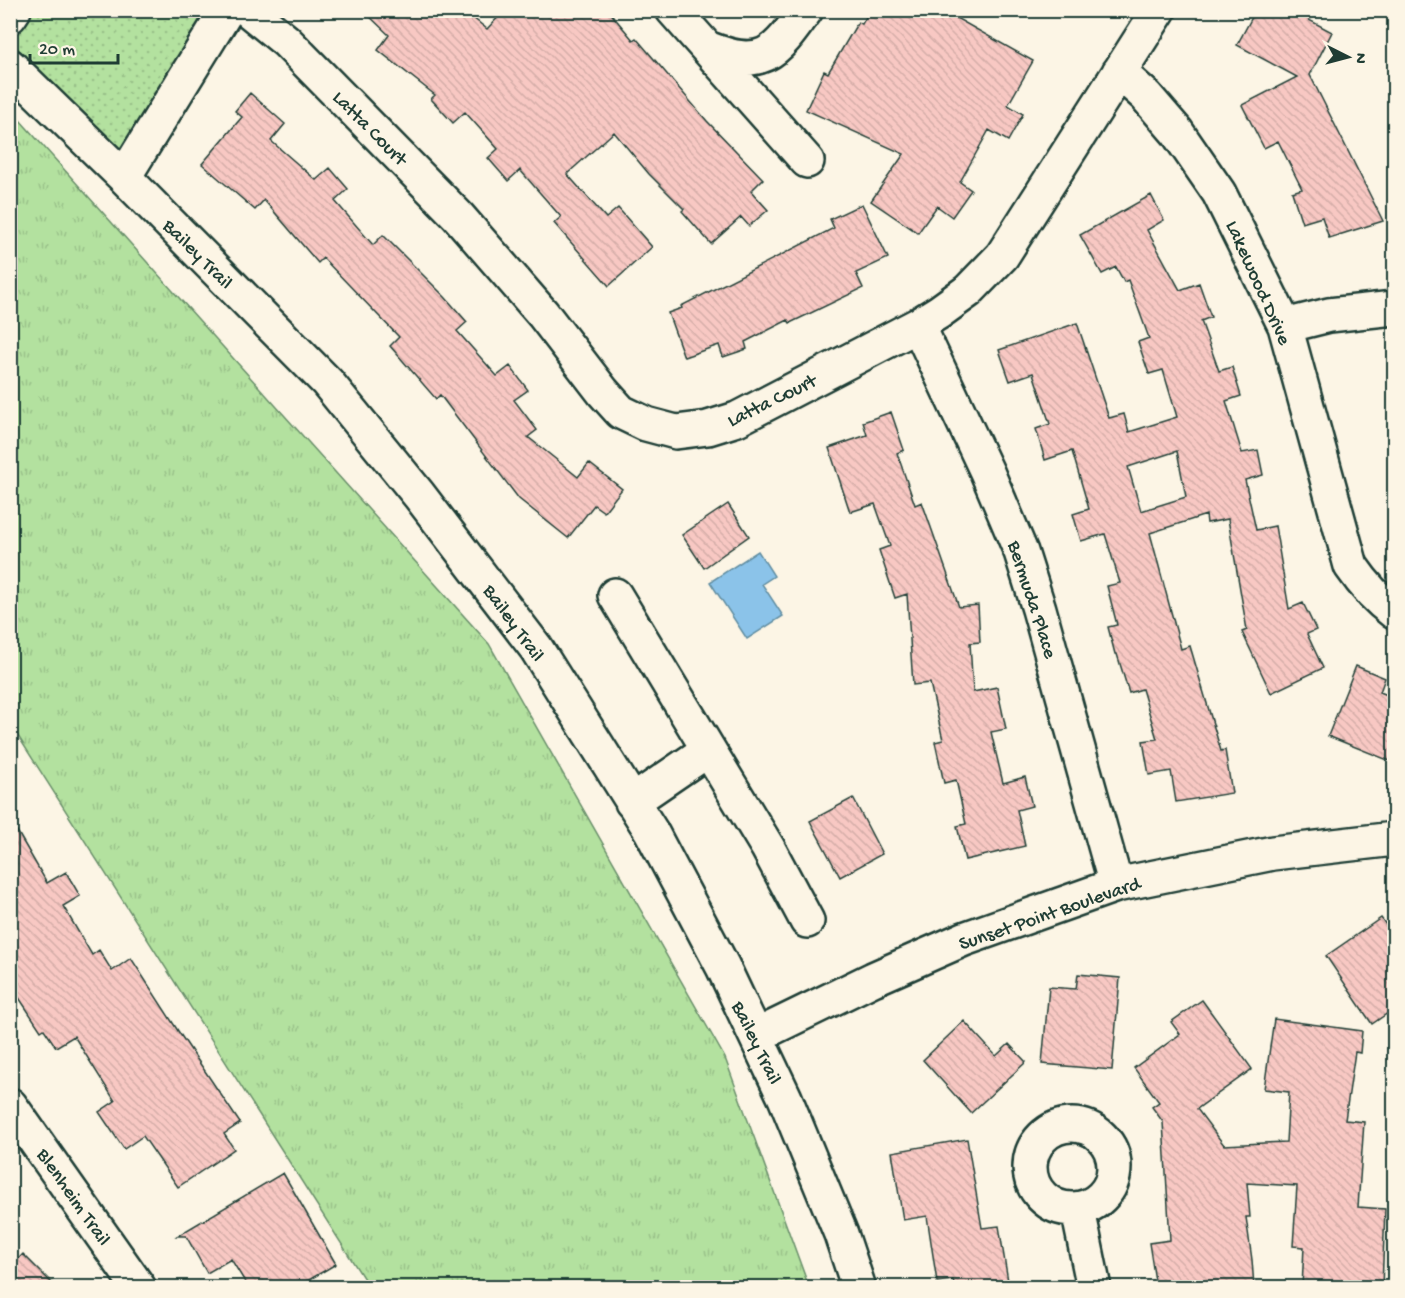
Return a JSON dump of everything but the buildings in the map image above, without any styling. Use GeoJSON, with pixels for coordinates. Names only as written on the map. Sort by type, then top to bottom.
{"type":"FeatureCollection","features":[{"type":"Feature","properties":{"kind":"street"},"geometry":{"type":"LineString","coordinates":[[10,16],[14,10]]}},
{"type":"Feature","properties":{"kind":"street"},"geometry":{"type":"LineString","coordinates":[[124,177],[227,10]]}},
{"type":"Feature","properties":{"kind":"street","name":"Latta Court"},"geometry":{"type":"LineString","coordinates":[[248,10],[286,41],[458,216],[543,314],[621,412],[646,424],[676,432],[708,428],[737,419],[918,325],[968,291],[1002,256],[1159,10]]}},
{"type":"Feature","properties":{"kind":"street"},"geometry":{"type":"LineString","coordinates":[[673,10],[807,161]]}},
{"type":"Feature","properties":{"kind":"street"},"geometry":{"type":"LineString","coordinates":[[707,48],[730,57],[747,59],[762,57],[786,38],[806,10]]}},
{"type":"Feature","properties":{"kind":"street","name":"Bailey Trail"},"geometry":{"type":"LineString","coordinates":[[10,66],[124,177],[327,382],[419,495],[536,648],[651,831],[723,967],[790,1108],[841,1234],[859,1287]]}},
{"type":"Feature","properties":{"kind":"street","name":"Lakewood Drive"},"geometry":{"type":"LineString","coordinates":[[1119,72],[1146,96],[1177,132],[1219,193],[1285,326],[1351,566],[1366,588],[1380,602],[1395,612]]}},
{"type":"Feature","properties":{"kind":"street"},"geometry":{"type":"LineString","coordinates":[[1285,326],[1329,315],[1395,308]]}},
{"type":"Feature","properties":{"kind":"street","name":"Bermuda Place"},"geometry":{"type":"LineString","coordinates":[[918,325],[987,472],[1021,552],[1116,885]]}},
{"type":"Feature","properties":{"kind":"street"},"geometry":{"type":"LineString","coordinates":[[615,594],[768,848],[807,921]]}},
{"type":"Feature","properties":{"kind":"street"},"geometry":{"type":"LineString","coordinates":[[632,802],[708,750]]}},
{"type":"Feature","properties":{"kind":"street","name":"Sunset Point Boulevard"},"geometry":{"type":"LineString","coordinates":[[756,1036],[873,979],[964,939],[1116,885],[1273,853],[1395,839]]}},
{"type":"Feature","properties":{"kind":"street","name":"Blenheim Trail"},"geometry":{"type":"LineString","coordinates":[[10,1105],[139,1287]]}},
{"type":"Feature","properties":{"kind":"street"},"geometry":{"type":"LineString","coordinates":[[1078,1210],[1094,1287]]}},
{"type":"Feature","properties":{"kind":"green space"},"geometry":{"type":"Polygon","coordinates":[[[10,11],[231,11],[132,162],[11,42],[10,11]]]}},
{"type":"Feature","properties":{"kind":"green space"},"geometry":{"type":"Polygon","coordinates":[[[10,109],[489,644],[725,1058],[809,1287],[369,1287],[11,725],[10,109]]]}},
{"type":"Feature","properties":{"kind":"water"},"geometry":{"type":"Polygon","coordinates":[[[758,551],[774,576],[762,584],[783,616],[747,639],[710,582],[758,551]]]}}]}
